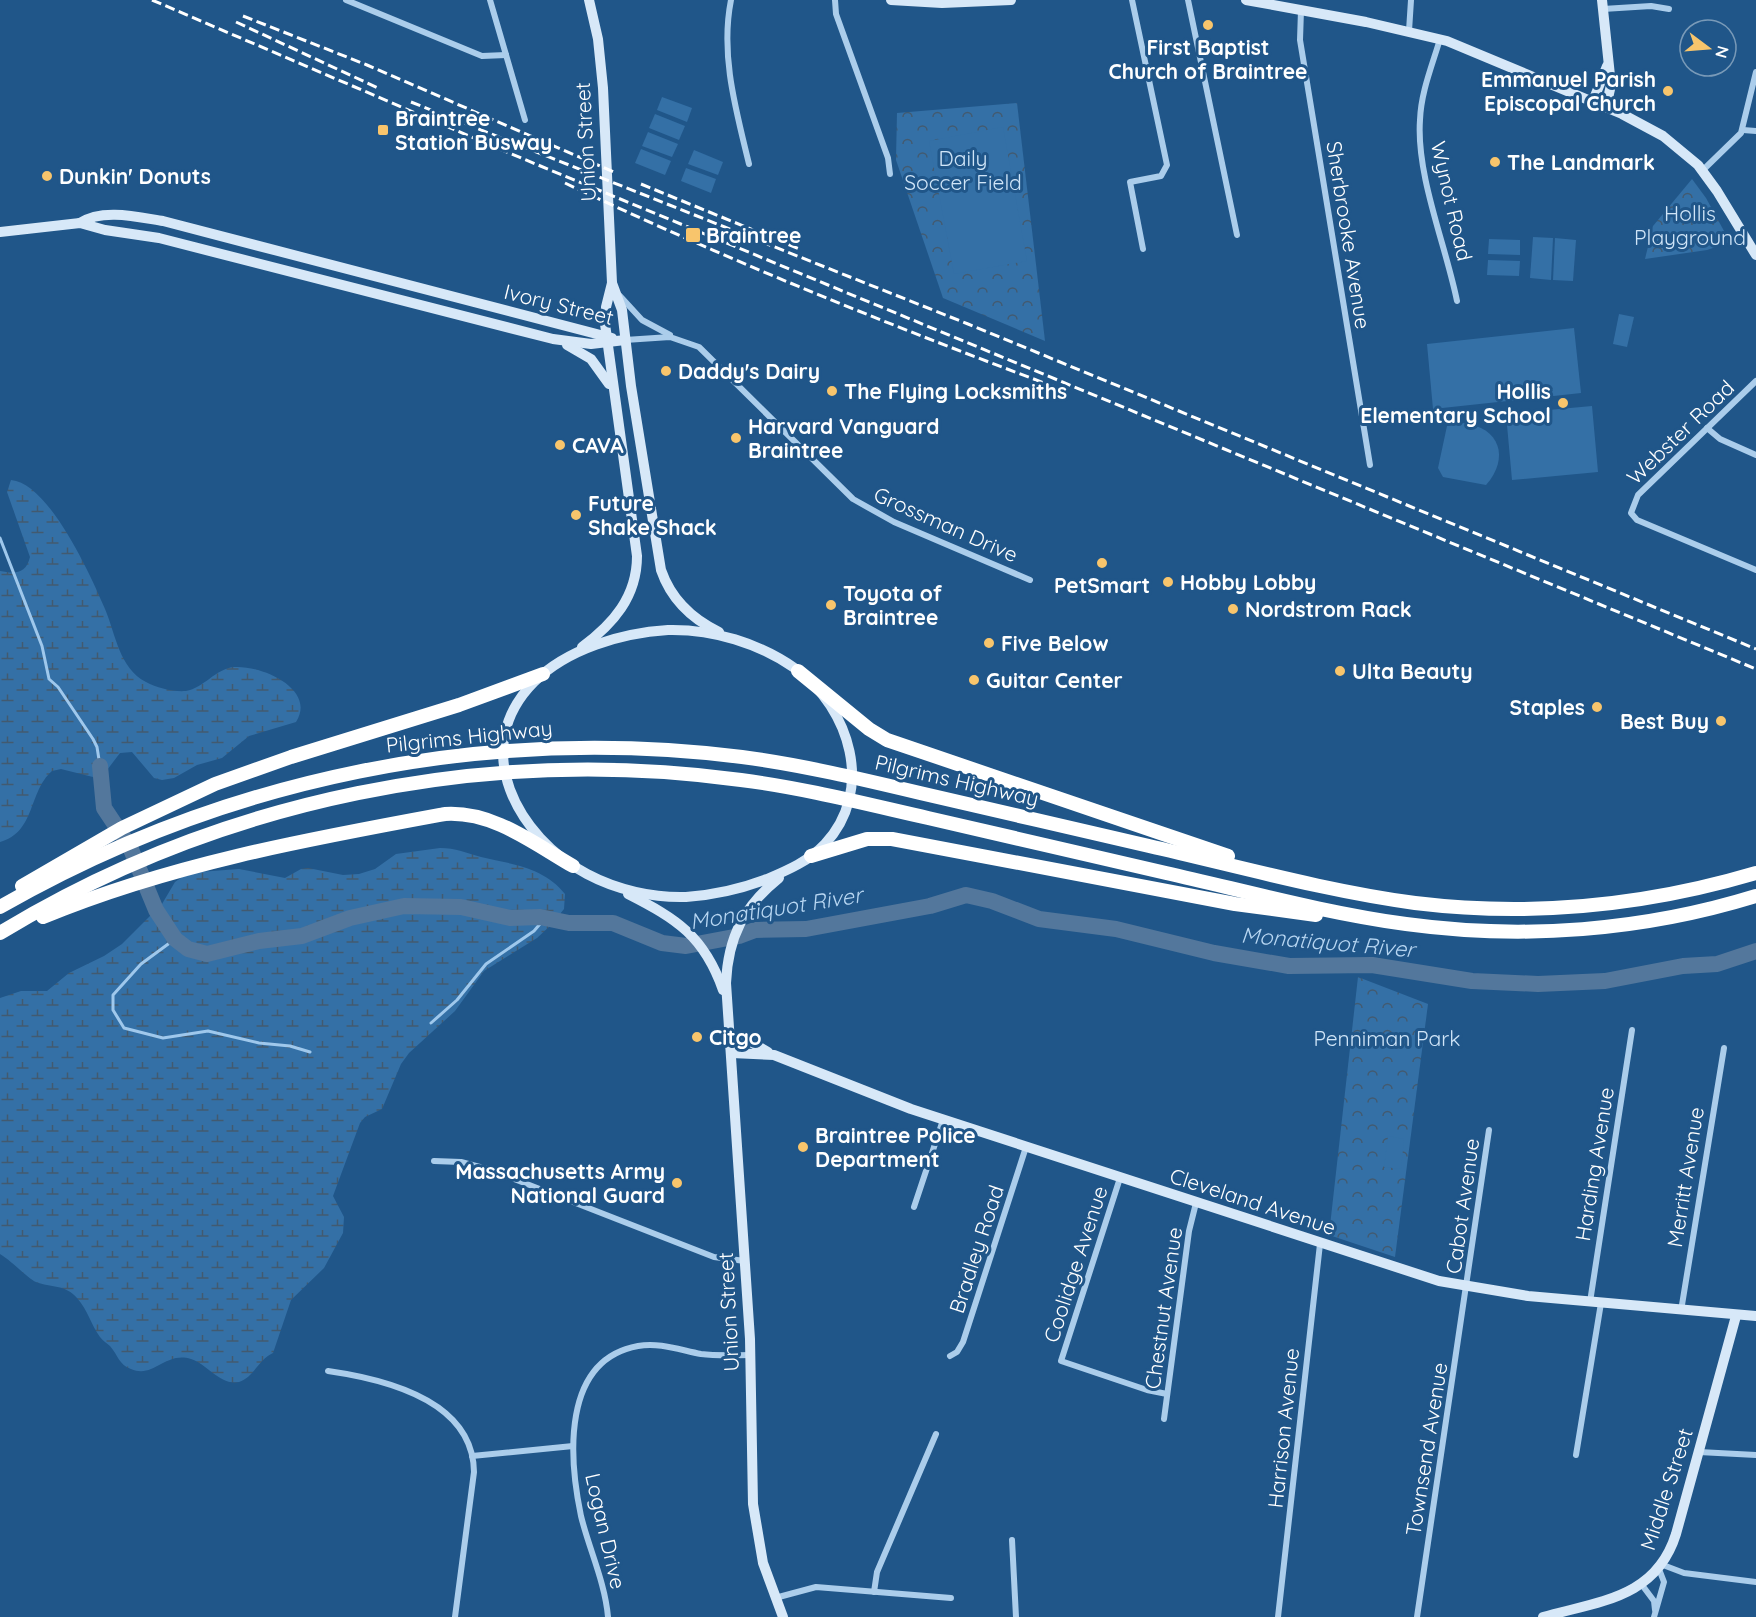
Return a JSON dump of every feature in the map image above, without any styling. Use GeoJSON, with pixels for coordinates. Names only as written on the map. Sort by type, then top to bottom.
{"type":"FeatureCollection","features":[{"type":"Feature","properties":{"kind":"highway"},"geometry":{"type":"LineString","coordinates":[[798,670],[869,729],[887,740],[1298,880]]}},
{"type":"Feature","properties":{"kind":"highway"},"geometry":{"type":"LineString","coordinates":[[0,907],[104,845],[141,818],[247,771],[459,705],[543,674]]}},
{"type":"Feature","properties":{"kind":"highway","name":"Pilgrims Highway"},"geometry":{"type":"LineString","coordinates":[[104,845],[149,834],[228,805],[291,786],[372,768],[471,753],[599,747],[674,750],[749,758],[816,770],[1298,880],[1411,902],[1527,909],[1635,901],[1692,890],[1756,873]]}},
{"type":"Feature","properties":{"kind":"highway","name":"Pilgrims Highway"},"geometry":{"type":"LineString","coordinates":[[0,935],[117,871],[252,820],[333,798],[472,776],[543,770],[682,773],[812,792],[1325,909],[1402,923],[1485,931],[1585,929],[1667,918],[1756,896]]}},
{"type":"Feature","properties":{"kind":"highway"},"geometry":{"type":"LineString","coordinates":[[0,935],[124,886],[167,872],[438,815],[459,813],[479,816],[500,824],[573,866]]}},
{"type":"Feature","properties":{"kind":"highway"},"geometry":{"type":"LineString","coordinates":[[811,856],[859,840],[892,839],[1250,906],[1402,923]]}},
{"type":"Feature","properties":{"kind":"highway"},"geometry":{"type":"LineString","coordinates":[[0,900],[55,865],[104,845]]}},
{"type":"Feature","properties":{"kind":"main road","name":"Union Street"},"geometry":{"type":"LineString","coordinates":[[589,0],[603,80],[614,288],[622,310],[655,547],[663,578],[675,598],[692,615],[742,641]]}},
{"type":"Feature","properties":{"kind":"main road"},"geometry":{"type":"LineString","coordinates":[[891,0],[942,3],[1011,0]]}},
{"type":"Feature","properties":{"kind":"main road"},"geometry":{"type":"LineString","coordinates":[[1246,0],[1303,8],[1440,39],[1606,107],[1663,136],[1703,170],[1756,255]]}},
{"type":"Feature","properties":{"kind":"main road"},"geometry":{"type":"LineString","coordinates":[[1603,5],[1607,66],[1611,86],[1606,107]]}},
{"type":"Feature","properties":{"kind":"main road"},"geometry":{"type":"LineString","coordinates":[[1593,101],[1607,66]]}},
{"type":"Feature","properties":{"kind":"main road","name":"Ivory Street"},"geometry":{"type":"LineString","coordinates":[[80,223],[89,218],[104,215],[163,221],[522,315],[607,340]]}},
{"type":"Feature","properties":{"kind":"main road","name":"Ivory Street"},"geometry":{"type":"LineString","coordinates":[[0,232],[80,223],[105,230],[172,241],[553,339],[626,340]]}},
{"type":"Feature","properties":{"kind":"main road","name":"Union Street"},"geometry":{"type":"LineString","coordinates":[[564,660],[596,636],[616,616],[628,598],[635,577],[636,543],[607,340],[606,307],[614,288]]}},
{"type":"Feature","properties":{"kind":"main road"},"geometry":{"type":"LineString","coordinates":[[435,310],[425,303],[425,296],[434,296],[466,306],[522,315]]}},
{"type":"Feature","properties":{"kind":"main road"},"geometry":{"type":"LineString","coordinates":[[553,339],[591,359],[600,369],[614,394]]}},
{"type":"Feature","properties":{"kind":"main road"},"geometry":{"type":"LineString","coordinates":[[658,630],[697,631],[742,641],[768,652],[798,670],[821,692],[837,715],[847,738],[852,767],[851,787],[843,814],[831,837],[811,856],[797,865],[746,886],[697,896],[658,896],[603,882],[573,866],[554,852],[529,827],[517,809],[506,781],[504,749],[511,718],[520,699],[543,674],[564,660],[607,641],[658,630]]}},
{"type":"Feature","properties":{"kind":"main road","name":"Union Street"},"geometry":{"type":"LineString","coordinates":[[783,1617],[761,1556],[753,1504],[751,1355],[727,1001],[728,958],[740,919],[764,890],[797,865]]}},
{"type":"Feature","properties":{"kind":"main road","name":"Union Street"},"geometry":{"type":"LineString","coordinates":[[603,882],[685,927],[698,939],[710,958],[727,1001]]}},
{"type":"Feature","properties":{"kind":"main road","name":"Cleveland Avenue"},"geometry":{"type":"LineString","coordinates":[[731,1038],[747,1040],[774,1055],[874,1096],[943,1120],[1416,1274],[1467,1287],[1601,1304],[1736,1316]]}},
{"type":"Feature","properties":{"kind":"main road","name":"Cleveland Avenue"},"geometry":{"type":"LineString","coordinates":[[732,1053],[757,1052],[774,1055]]}},
{"type":"Feature","properties":{"kind":"main road"},"geometry":{"type":"LineString","coordinates":[[1736,1316],[1756,1316]]}},
{"type":"Feature","properties":{"kind":"main road","name":"Middle Street"},"geometry":{"type":"LineString","coordinates":[[1543,1617],[1610,1598],[1642,1585],[1661,1567],[1673,1544],[1736,1316]]}},
{"type":"Feature","properties":{"kind":"street"},"geometry":{"type":"LineString","coordinates":[[346,0],[483,56],[506,56]]}},
{"type":"Feature","properties":{"kind":"street"},"geometry":{"type":"LineString","coordinates":[[490,0],[525,120]]}},
{"type":"Feature","properties":{"kind":"street"},"geometry":{"type":"LineString","coordinates":[[731,0],[727,37],[731,83],[749,164]]}},
{"type":"Feature","properties":{"kind":"street"},"geometry":{"type":"LineString","coordinates":[[835,0],[836,14],[888,158],[890,174]]}},
{"type":"Feature","properties":{"kind":"street"},"geometry":{"type":"LineString","coordinates":[[1132,0],[1167,168],[1158,177],[1130,182],[1143,249]]}},
{"type":"Feature","properties":{"kind":"street"},"geometry":{"type":"LineString","coordinates":[[1188,0],[1237,235]]}},
{"type":"Feature","properties":{"kind":"street"},"geometry":{"type":"LineString","coordinates":[[1409,31],[1411,0]]}},
{"type":"Feature","properties":{"kind":"street"},"geometry":{"type":"LineString","coordinates":[[1603,5],[1651,6],[1669,9]]}},
{"type":"Feature","properties":{"kind":"street","name":"Sherbrooke Avenue"},"geometry":{"type":"LineString","coordinates":[[1303,8],[1300,40],[1370,465]]}},
{"type":"Feature","properties":{"kind":"street","name":"Wynot Road"},"geometry":{"type":"LineString","coordinates":[[1440,39],[1424,95],[1420,133],[1426,177],[1457,301]]}},
{"type":"Feature","properties":{"kind":"street"},"geometry":{"type":"LineString","coordinates":[[1703,170],[1736,141],[1743,130],[1756,72]]}},
{"type":"Feature","properties":{"kind":"street"},"geometry":{"type":"LineString","coordinates":[[1743,130],[1756,131]]}},
{"type":"Feature","properties":{"kind":"street"},"geometry":{"type":"LineString","coordinates":[[614,288],[642,320],[676,338]]}},
{"type":"Feature","properties":{"kind":"street","name":"Grossman Drive"},"geometry":{"type":"LineString","coordinates":[[626,340],[676,338],[699,347],[713,358],[853,499],[894,522],[1030,580]]}},
{"type":"Feature","properties":{"kind":"street","name":"Webster Road"},"geometry":{"type":"LineString","coordinates":[[1756,381],[1638,495],[1631,509],[1632,516],[1637,520],[1756,570]]}},
{"type":"Feature","properties":{"kind":"street"},"geometry":{"type":"LineString","coordinates":[[1707,428],[1720,439],[1756,455]]}},
{"type":"Feature","properties":{"kind":"street","name":"Harding Avenue"},"geometry":{"type":"LineString","coordinates":[[1589,1302],[1632,1030]]}},
{"type":"Feature","properties":{"kind":"street","name":"Merritt Avenue"},"geometry":{"type":"LineString","coordinates":[[1681,1311],[1724,1048]]}},
{"type":"Feature","properties":{"kind":"street"},"geometry":{"type":"LineString","coordinates":[[914,1207],[943,1120]]}},
{"type":"Feature","properties":{"kind":"street","name":"Cabot Avenue"},"geometry":{"type":"LineString","coordinates":[[1467,1287],[1489,1130]]}},
{"type":"Feature","properties":{"kind":"street","name":"Bradley Road"},"geometry":{"type":"LineString","coordinates":[[950,1356],[957,1352],[963,1342],[1026,1147]]}},
{"type":"Feature","properties":{"kind":"street"},"geometry":{"type":"LineString","coordinates":[[434,1161],[461,1162],[491,1170],[714,1257],[746,1261]]}},
{"type":"Feature","properties":{"kind":"street","name":"Coolidge Avenue"},"geometry":{"type":"LineString","coordinates":[[1120,1178],[1061,1361],[1147,1390],[1167,1394]]}},
{"type":"Feature","properties":{"kind":"street","name":"Chestnut Avenue"},"geometry":{"type":"LineString","coordinates":[[1164,1419],[1189,1231],[1196,1203]]}},
{"type":"Feature","properties":{"kind":"street","name":"Harrison Avenue"},"geometry":{"type":"LineString","coordinates":[[1278,1617],[1320,1244]]}},
{"type":"Feature","properties":{"kind":"street","name":"Townsend Avenue"},"geometry":{"type":"LineString","coordinates":[[1418,1617],[1467,1287]]}},
{"type":"Feature","properties":{"kind":"street"},"geometry":{"type":"LineString","coordinates":[[1576,1455],[1601,1304]]}},
{"type":"Feature","properties":{"kind":"street","name":"Logan Drive"},"geometry":{"type":"LineString","coordinates":[[608,1617],[604,1594],[581,1515],[573,1446],[577,1411],[583,1391],[598,1368],[618,1352],[635,1346],[653,1345],[714,1355],[751,1355]]}},
{"type":"Feature","properties":{"kind":"street"},"geometry":{"type":"LineString","coordinates":[[328,1371],[384,1381],[418,1396],[454,1424],[466,1440],[472,1456],[474,1478],[455,1617]]}},
{"type":"Feature","properties":{"kind":"street"},"geometry":{"type":"LineString","coordinates":[[874,1592],[877,1572],[936,1434]]}},
{"type":"Feature","properties":{"kind":"street"},"geometry":{"type":"LineString","coordinates":[[472,1456],[573,1446]]}},
{"type":"Feature","properties":{"kind":"street"},"geometry":{"type":"LineString","coordinates":[[1699,1452],[1756,1455]]}},
{"type":"Feature","properties":{"kind":"street"},"geometry":{"type":"LineString","coordinates":[[1012,1540],[1016,1617]]}},
{"type":"Feature","properties":{"kind":"street"},"geometry":{"type":"LineString","coordinates":[[1655,1614],[1664,1582],[1661,1567],[1684,1573],[1756,1582]]}},
{"type":"Feature","properties":{"kind":"street"},"geometry":{"type":"LineString","coordinates":[[1642,1585],[1654,1601],[1655,1614]]}},
{"type":"Feature","properties":{"kind":"street"},"geometry":{"type":"LineString","coordinates":[[775,1598],[816,1587],[951,1598]]}},
{"type":"Feature","properties":{"kind":"green space"},"geometry":{"type":"Polygon","coordinates":[[[662,97],[692,108],[687,122],[657,110],[662,97]]]}},
{"type":"Feature","properties":{"kind":"green space","name":"Daily Soccer Field"},"geometry":{"type":"Polygon","coordinates":[[[1017,103],[1045,341],[943,298],[896,160],[897,113],[1017,103]]]}},
{"type":"Feature","properties":{"kind":"green space"},"geometry":{"type":"Polygon","coordinates":[[[655,114],[685,126],[679,140],[649,128],[655,114]]]}},
{"type":"Feature","properties":{"kind":"green space"},"geometry":{"type":"Polygon","coordinates":[[[1003,127],[1027,261],[954,274],[929,141],[1003,127]]]}},
{"type":"Feature","properties":{"kind":"green space"},"geometry":{"type":"Polygon","coordinates":[[[648,132],[678,144],[672,157],[642,146],[648,132]]]}},
{"type":"Feature","properties":{"kind":"green space"},"geometry":{"type":"Polygon","coordinates":[[[641,149],[671,161],[665,175],[635,163],[641,149]]]}},
{"type":"Feature","properties":{"kind":"green space"},"geometry":{"type":"Polygon","coordinates":[[[694,150],[723,162],[718,175],[688,164],[694,150]]]}},
{"type":"Feature","properties":{"kind":"green space"},"geometry":{"type":"Polygon","coordinates":[[[686,168],[716,179],[711,193],[681,181],[686,168]]]}},
{"type":"Feature","properties":{"kind":"green space","name":"Hollis Playground"},"geometry":{"type":"Polygon","coordinates":[[[1692,179],[1706,198],[1730,242],[1707,250],[1645,259],[1653,226],[1692,179]]]}},
{"type":"Feature","properties":{"kind":"green space"},"geometry":{"type":"Polygon","coordinates":[[[1533,237],[1553,238],[1551,280],[1530,278],[1533,237]]]}},
{"type":"Feature","properties":{"kind":"green space"},"geometry":{"type":"Polygon","coordinates":[[[1555,238],[1576,240],[1573,281],[1553,280],[1555,238]]]}},
{"type":"Feature","properties":{"kind":"green space"},"geometry":{"type":"Polygon","coordinates":[[[1489,239],[1520,240],[1520,255],[1488,254],[1489,239]]]}},
{"type":"Feature","properties":{"kind":"green space"},"geometry":{"type":"Polygon","coordinates":[[[1488,260],[1520,261],[1519,276],[1487,275],[1488,260]]]}},
{"type":"Feature","properties":{"kind":"green space"},"geometry":{"type":"Polygon","coordinates":[[[1619,314],[1634,317],[1627,347],[1613,344],[1619,314]]]}},
{"type":"Feature","properties":{"kind":"green space"},"geometry":{"type":"Polygon","coordinates":[[[1574,328],[1581,393],[1433,409],[1427,344],[1574,328]]]}},
{"type":"Feature","properties":{"kind":"green space"},"geometry":{"type":"Polygon","coordinates":[[[1592,406],[1598,472],[1512,480],[1506,414],[1592,406]]]}},
{"type":"Feature","properties":{"kind":"green space"},"geometry":{"type":"Polygon","coordinates":[[[1463,423],[1486,431],[1497,445],[1498,464],[1486,485],[1443,477],[1438,468],[1447,426],[1463,423]]]}},
{"type":"Feature","properties":{"kind":"green space"},"geometry":{"type":"Polygon","coordinates":[[[11,480],[25,485],[40,497],[67,533],[98,594],[124,660],[137,676],[160,688],[186,691],[227,668],[245,667],[258,670],[283,681],[293,690],[299,699],[300,710],[296,722],[249,736],[222,758],[197,765],[174,778],[162,780],[154,778],[132,752],[120,753],[104,774],[97,778],[61,769],[52,771],[44,780],[20,830],[12,837],[0,842],[0,571],[19,572],[26,567],[30,557],[7,492],[11,480]]]}},
{"type":"Feature","properties":{"kind":"green space"},"geometry":{"type":"Polygon","coordinates":[[[440,848],[461,851],[537,872],[557,885],[565,894],[564,909],[537,938],[484,971],[455,1011],[409,1053],[401,1064],[382,1109],[365,1117],[360,1123],[333,1196],[344,1217],[343,1233],[324,1268],[291,1300],[273,1353],[248,1377],[239,1382],[226,1381],[191,1359],[174,1359],[146,1371],[127,1367],[100,1337],[77,1298],[63,1288],[36,1282],[0,1254],[0,998],[21,991],[47,991],[69,973],[104,956],[122,944],[162,904],[175,882],[182,877],[199,872],[239,869],[285,878],[301,869],[308,868],[343,875],[359,874],[375,869],[396,854],[440,848]]]}},
{"type":"Feature","properties":{"kind":"green space","name":"Penniman Park"},"geometry":{"type":"Polygon","coordinates":[[[1358,977],[1428,1004],[1395,1257],[1329,1235],[1358,977]]]}},
{"type":"Feature","properties":{"kind":"green space"},"geometry":{"type":"Polygon","coordinates":[[[1388,1136],[1404,1139],[1401,1169],[1384,1167],[1388,1136]]]}},
{"type":"Feature","properties":{"kind":"waterway","name":"Monatiquot River"},"geometry":{"type":"LineString","coordinates":[[0,538],[42,646],[49,679],[58,687],[93,739],[97,747],[100,766]]}},
{"type":"Feature","properties":{"kind":"waterway","name":"Monatiquot River"},"geometry":{"type":"LineString","coordinates":[[100,766],[104,808],[130,847],[156,910],[175,939],[188,949],[207,954],[259,941],[302,936],[350,918],[404,906],[461,907],[510,918],[540,917],[569,923],[613,923],[662,943],[686,946],[739,936],[755,930],[806,929],[930,906],[966,895],[992,901],[1039,919],[1116,929],[1214,953],[1289,966],[1372,965],[1472,981],[1538,984],[1605,981],[1683,966],[1717,964],[1756,951]]}},
{"type":"Feature","properties":{"kind":"waterway"},"geometry":{"type":"LineString","coordinates":[[431,1023],[457,1000],[486,964],[534,931],[545,918]]}},
{"type":"Feature","properties":{"kind":"waterway"},"geometry":{"type":"LineString","coordinates":[[175,939],[141,964],[113,995],[113,1010],[124,1028],[163,1038],[208,1031],[259,1043],[290,1046],[310,1052]]}},
{"type":"Feature","properties":{"kind":"railway"},"geometry":{"type":"LineString","coordinates":[[152,0],[497,148],[1756,669]]}},
{"type":"Feature","properties":{"kind":"railway"},"geometry":{"type":"LineString","coordinates":[[243,16],[367,65],[616,173]]}},
{"type":"Feature","properties":{"kind":"railway"},"geometry":{"type":"LineString","coordinates":[[236,22],[378,88]]}},
{"type":"Feature","properties":{"kind":"railway"},"geometry":{"type":"LineString","coordinates":[[411,102],[968,324],[1756,649]]}},
{"type":"Feature","properties":{"kind":"railway"},"geometry":{"type":"LineString","coordinates":[[565,183],[808,290],[1055,387]]}},
{"type":"Feature","properties":{"kind":"railway"},"geometry":{"type":"LineString","coordinates":[[641,184],[802,250]]}},
{"type":"Feature","properties":{"kind":"place","name":"First Baptist Church of Braintree"},"geometry":{"type":"Point","coordinates":[1208,25]}},
{"type":"Feature","properties":{"kind":"place","name":"Emmanuel Parish Episcopal Church"},"geometry":{"type":"Point","coordinates":[1668,91]}},
{"type":"Feature","properties":{"kind":"place","name":"Braintree Station Busway"},"geometry":{"type":"Point","coordinates":[383,130]}},
{"type":"Feature","properties":{"kind":"place","name":"The Landmark"},"geometry":{"type":"Point","coordinates":[1495,162]}},
{"type":"Feature","properties":{"kind":"place","name":"Dunkin' Donuts"},"geometry":{"type":"Point","coordinates":[47,176]}},
{"type":"Feature","properties":{"kind":"place","name":"Braintree"},"geometry":{"type":"Point","coordinates":[693,235]}},
{"type":"Feature","properties":{"kind":"place","name":"Daddy's Dairy"},"geometry":{"type":"Point","coordinates":[666,371]}},
{"type":"Feature","properties":{"kind":"place","name":"The Flying Locksmiths"},"geometry":{"type":"Point","coordinates":[832,391]}},
{"type":"Feature","properties":{"kind":"place","name":"Hollis Elementary School"},"geometry":{"type":"Point","coordinates":[1563,403]}},
{"type":"Feature","properties":{"kind":"place","name":"Harvard Vanguard Braintree"},"geometry":{"type":"Point","coordinates":[736,438]}},
{"type":"Feature","properties":{"kind":"place","name":"CAVA"},"geometry":{"type":"Point","coordinates":[560,445]}},
{"type":"Feature","properties":{"kind":"place","name":"Future Shake Shack"},"geometry":{"type":"Point","coordinates":[576,515]}},
{"type":"Feature","properties":{"kind":"place","name":"PetSmart"},"geometry":{"type":"Point","coordinates":[1102,563]}},
{"type":"Feature","properties":{"kind":"place","name":"Hobby Lobby"},"geometry":{"type":"Point","coordinates":[1168,582]}},
{"type":"Feature","properties":{"kind":"place","name":"Toyota of Braintree"},"geometry":{"type":"Point","coordinates":[831,605]}},
{"type":"Feature","properties":{"kind":"place","name":"Nordstrom Rack"},"geometry":{"type":"Point","coordinates":[1233,609]}},
{"type":"Feature","properties":{"kind":"place","name":"Five Below"},"geometry":{"type":"Point","coordinates":[989,643]}},
{"type":"Feature","properties":{"kind":"place","name":"Ulta Beauty"},"geometry":{"type":"Point","coordinates":[1340,671]}},
{"type":"Feature","properties":{"kind":"place","name":"Guitar Center"},"geometry":{"type":"Point","coordinates":[974,680]}},
{"type":"Feature","properties":{"kind":"place","name":"Staples"},"geometry":{"type":"Point","coordinates":[1597,707]}},
{"type":"Feature","properties":{"kind":"place","name":"Best Buy"},"geometry":{"type":"Point","coordinates":[1721,721]}},
{"type":"Feature","properties":{"kind":"place","name":"Citgo"},"geometry":{"type":"Point","coordinates":[697,1037]}},
{"type":"Feature","properties":{"kind":"place","name":"Braintree Police Department"},"geometry":{"type":"Point","coordinates":[803,1147]}},
{"type":"Feature","properties":{"kind":"place","name":"Massachusetts Army National Guard"},"geometry":{"type":"Point","coordinates":[677,1183]}}]}
